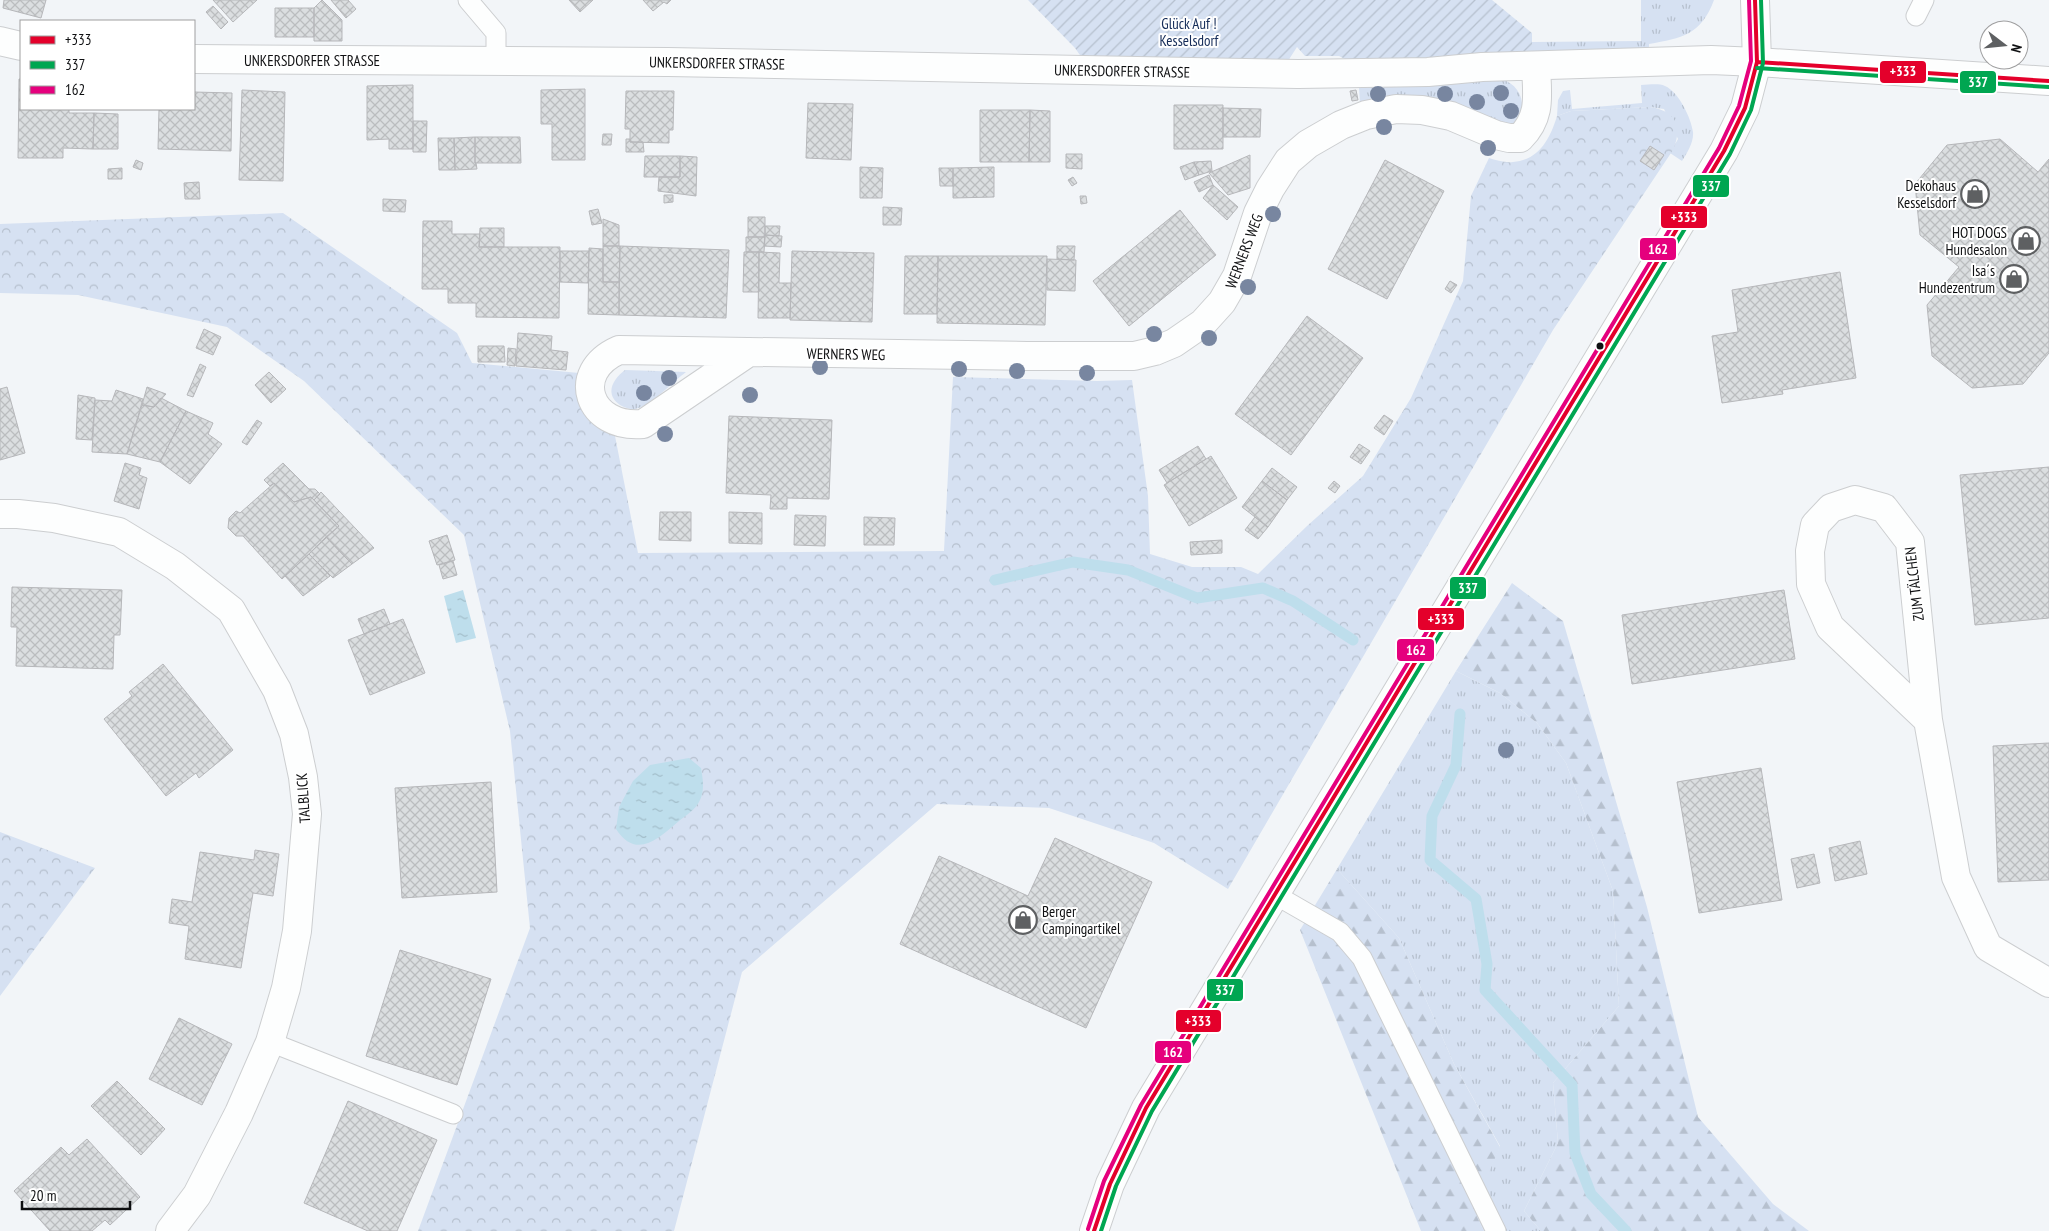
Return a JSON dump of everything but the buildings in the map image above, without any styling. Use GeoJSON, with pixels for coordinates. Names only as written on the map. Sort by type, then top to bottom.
{"type":"FeatureCollection","features":[{"type":"Feature","properties":{"kind":"street"},"geometry":{"type":"LineString","coordinates":[[1094,1231],[1110,1184],[1146,1108],[1724,151],[1745,108],[1757,62],[1755,0]]}},
{"type":"Feature","properties":{"kind":"street"},"geometry":{"type":"LineString","coordinates":[[0,41],[20,46]]}},
{"type":"Feature","properties":{"kind":"street","name":"UNKERSDORFER STRASSE"},"geometry":{"type":"LineString","coordinates":[[195,59],[496,60],[874,65],[1288,74],[1428,72],[1482,67],[1711,60],[2049,81]]}},
{"type":"Feature","properties":{"kind":"street","name":"WERNERS WEG"},"geometry":{"type":"LineString","coordinates":[[749,352],[643,424],[632,425],[616,421],[603,414],[590,397],[594,372],[601,361],[619,350],[1056,356],[1134,356],[1155,352],[1174,343],[1203,323],[1222,302],[1237,276],[1258,213],[1270,189],[1288,161],[1308,144],[1341,125],[1366,115],[1396,109],[1422,110],[1451,116],[1496,135],[1520,138],[1534,120],[1537,102],[1536,66]]}},
{"type":"Feature","properties":{"kind":"street","name":"ZUM TÄLCHEN"},"geometry":{"type":"LineString","coordinates":[[1928,720],[1830,627],[1811,584],[1810,551],[1815,525],[1831,508],[1855,500],[1884,508],[1910,542],[1928,720],[1956,877],[1988,947],[2049,983]]}},
{"type":"Feature","properties":{"kind":"street","name":"TALBLICK"},"geometry":{"type":"LineString","coordinates":[[0,514],[54,518],[119,532],[175,566],[231,610],[277,690],[294,734],[303,777],[307,814],[297,931],[286,988],[270,1042],[240,1113],[197,1195],[170,1231]]}},
{"type":"Feature","properties":{"kind":"lane"},"geometry":{"type":"LineString","coordinates":[[468,0],[496,33],[496,60]]}},
{"type":"Feature","properties":{"kind":"lane"},"geometry":{"type":"LineString","coordinates":[[1274,894],[1340,932],[1362,958],[1496,1231]]}},
{"type":"Feature","properties":{"kind":"lane"},"geometry":{"type":"LineString","coordinates":[[270,1042],[453,1114]]}},
{"type":"Feature","properties":{"kind":"green space","name":"Glück Auf ! Kesselsdorf"},"geometry":{"type":"Polygon","coordinates":[[[1028,0],[1492,0],[1532,33],[1532,56],[1353,63],[1339,56],[1305,56],[1297,47],[1286,64],[1082,58],[1075,48],[1028,0]]]}},
{"type":"Feature","properties":{"kind":"green space"},"geometry":{"type":"Polygon","coordinates":[[[1641,0],[1714,0],[1709,12],[1696,28],[1681,37],[1649,44],[1649,50],[1532,56],[1532,42],[1641,41],[1641,0]]]}},
{"type":"Feature","properties":{"kind":"green space"},"geometry":{"type":"Polygon","coordinates":[[[1500,78],[1511,84],[1521,97],[1522,115],[1514,125],[1360,103],[1359,87],[1500,78]]]}},
{"type":"Feature","properties":{"kind":"green space"},"geometry":{"type":"Polygon","coordinates":[[[1656,84],[1665,86],[1675,94],[1684,106],[1690,120],[1693,136],[1690,147],[1682,161],[1670,153],[1678,139],[1664,109],[1650,107],[1571,111],[1557,116],[1558,100],[1563,91],[1570,90],[1572,109],[1642,103],[1641,85],[1656,84]]]}},
{"type":"Feature","properties":{"kind":"green space"},"geometry":{"type":"Polygon","coordinates":[[[1650,107],[1666,112],[1675,121],[1677,134],[1673,150],[1553,330],[1228,889],[1154,843],[1049,808],[937,804],[742,972],[674,1231],[418,1231],[530,928],[510,731],[464,535],[304,381],[227,327],[78,295],[0,293],[0,224],[283,213],[457,333],[472,363],[579,373],[577,395],[584,412],[590,419],[615,436],[638,553],[944,551],[953,377],[1097,381],[1132,380],[1148,496],[1150,554],[1192,567],[1241,567],[1258,574],[1307,526],[1363,476],[1411,398],[1463,281],[1471,196],[1489,158],[1510,162],[1522,160],[1537,153],[1551,133],[1557,116],[1571,111],[1650,107]]]}},
{"type":"Feature","properties":{"kind":"green space"},"geometry":{"type":"Polygon","coordinates":[[[625,370],[686,372],[647,404],[633,409],[620,405],[612,396],[611,391],[614,382],[625,370]]]}},
{"type":"Feature","properties":{"kind":"green space"},"geometry":{"type":"Polygon","coordinates":[[[1512,583],[1563,621],[1647,907],[1698,1117],[1773,1204],[1809,1231],[1541,1231],[1524,1211],[1558,1143],[1553,1083],[1619,1006],[1613,891],[1566,763],[1537,723],[1500,693],[1456,671],[1512,583]]]}},
{"type":"Feature","properties":{"kind":"green space"},"geometry":{"type":"Polygon","coordinates":[[[1456,671],[1500,693],[1537,723],[1566,763],[1613,891],[1619,1006],[1553,1083],[1558,1143],[1524,1211],[1541,1231],[1484,1231],[1472,1209],[1500,1146],[1454,1064],[1399,938],[1337,869],[1456,671]]]}},
{"type":"Feature","properties":{"kind":"green space"},"geometry":{"type":"Polygon","coordinates":[[[0,832],[95,868],[0,996],[0,832]]]}},
{"type":"Feature","properties":{"kind":"green space"},"geometry":{"type":"Polygon","coordinates":[[[1337,869],[1399,938],[1454,1064],[1500,1147],[1473,1209],[1484,1231],[1421,1231],[1300,930],[1337,869]]]}},
{"type":"Feature","properties":{"kind":"water"},"geometry":{"type":"Polygon","coordinates":[[[463,590],[476,638],[456,643],[444,596],[463,590]]]}},
{"type":"Feature","properties":{"kind":"water"},"geometry":{"type":"Polygon","coordinates":[[[689,758],[701,768],[702,794],[695,807],[655,840],[639,845],[631,843],[624,838],[616,829],[619,807],[633,781],[650,765],[689,758]]]}},
{"type":"Feature","properties":{"kind":"waterway"},"geometry":{"type":"LineString","coordinates":[[995,580],[1073,562],[1128,570],[1197,598],[1263,588],[1293,601],[1353,640]]}},
{"type":"Feature","properties":{"kind":"waterway"},"geometry":{"type":"LineString","coordinates":[[1460,714],[1456,765],[1432,816],[1430,860],[1476,899],[1487,964],[1485,990],[1572,1085],[1575,1153],[1591,1194],[1626,1231]]}},
{"type":"Feature","properties":{"kind":"transit line","name":"162"},"geometry":{"type":"LineString","coordinates":[[1088,1229],[1104,1181],[1141,1105],[1719,148],[1739,106],[1751,61],[1749,0]]}},
{"type":"Feature","properties":{"kind":"transit line","name":"+333"},"geometry":{"type":"LineString","coordinates":[[1094,1231],[1110,1184],[1146,1108],[1724,151],[1745,108],[1757,62],[1755,0]]}},
{"type":"Feature","properties":{"kind":"transit line","name":"337"},"geometry":{"type":"LineString","coordinates":[[1101,1231],[1116,1186],[1152,1111],[1730,154],[1751,110],[1763,63],[1761,0]]}},
{"type":"Feature","properties":{"kind":"transit line","name":"+333"},"geometry":{"type":"LineString","coordinates":[[1757,62],[2049,81]]}},
{"type":"Feature","properties":{"kind":"transit line","name":"337"},"geometry":{"type":"LineString","coordinates":[[1757,68],[2049,87]]}},
{"type":"Feature","properties":{"kind":"place","name":"Dekohaus Kesselsdorf"},"geometry":{"type":"Point","coordinates":[1975,194]}},
{"type":"Feature","properties":{"kind":"place","name":"HOT DOGS Hundesalon"},"geometry":{"type":"Point","coordinates":[2026,241]}},
{"type":"Feature","properties":{"kind":"place","name":"Isa´s Hundezentrum"},"geometry":{"type":"Point","coordinates":[2014,279]}},
{"type":"Feature","properties":{"kind":"place","name":"Berger Campingartikel"},"geometry":{"type":"Point","coordinates":[1023,920]}}]}
